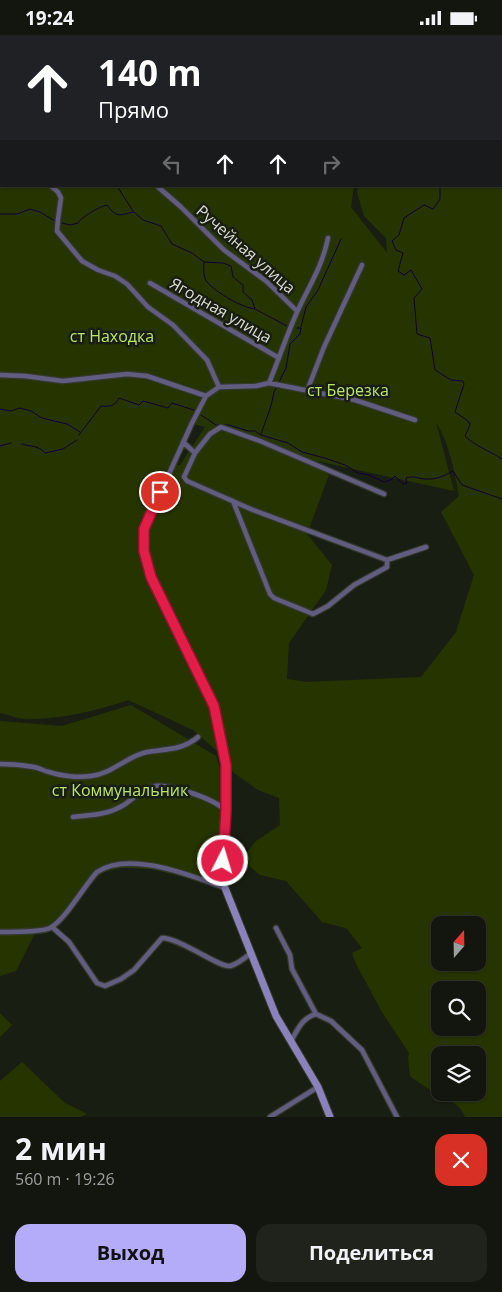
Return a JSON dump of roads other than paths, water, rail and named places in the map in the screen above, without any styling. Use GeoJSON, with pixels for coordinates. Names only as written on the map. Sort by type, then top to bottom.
{"type":"FeatureCollection","features":[{"type":"Feature","properties":{"kind":"street"},"geometry":{"type":"LineString","coordinates":[[52,187],[61,198],[58,231],[82,261],[98,270],[115,276],[127,284],[148,307],[173,325],[207,361],[219,387]]}},
{"type":"Feature","properties":{"kind":"street","name":"Ручейная улица"},"geometry":{"type":"LineString","coordinates":[[157,187],[181,207],[224,250],[266,281],[298,311]]}},
{"type":"Feature","properties":{"kind":"street"},"geometry":{"type":"LineString","coordinates":[[271,384],[279,358],[298,311],[316,277],[325,253],[328,238]]}},
{"type":"Feature","properties":{"kind":"street"},"geometry":{"type":"LineString","coordinates":[[307,391],[324,347],[362,265]]}},
{"type":"Feature","properties":{"kind":"street","name":"Ягодная улица"},"geometry":{"type":"LineString","coordinates":[[150,283],[279,358]]}},
{"type":"Feature","properties":{"kind":"street"},"geometry":{"type":"LineString","coordinates":[[0,375],[63,381],[127,375],[148,376],[206,396]]}},
{"type":"Feature","properties":{"kind":"street"},"geometry":{"type":"LineString","coordinates":[[330,1117],[318,1087],[276,1016],[225,888],[223,861],[226,765],[214,706],[151,577],[144,551],[144,529],[206,396],[219,387],[271,384],[283,386],[355,400],[415,420]]}},
{"type":"Feature","properties":{"kind":"street"},"geometry":{"type":"LineString","coordinates":[[384,494],[260,441],[221,427],[210,434],[195,453],[184,477],[186,481],[233,501],[387,560],[426,547]]}},
{"type":"Feature","properties":{"kind":"street"},"geometry":{"type":"LineString","coordinates":[[183,442],[195,453]]}},
{"type":"Feature","properties":{"kind":"street"},"geometry":{"type":"LineString","coordinates":[[233,501],[270,593],[274,598],[313,614],[328,606],[354,585],[387,567],[387,560]]}},
{"type":"Feature","properties":{"kind":"street"},"geometry":{"type":"LineString","coordinates":[[0,764],[37,767],[50,773],[92,776],[103,773],[147,752],[181,748],[198,737]]}},
{"type":"Feature","properties":{"kind":"street"},"geometry":{"type":"LineString","coordinates":[[74,817],[113,811],[141,792],[155,786],[201,796],[222,806],[226,811]]}},
{"type":"Feature","properties":{"kind":"street"},"geometry":{"type":"LineString","coordinates":[[0,932],[45,930],[52,927],[60,921],[97,872],[115,865],[138,864],[169,868],[225,888]]}},
{"type":"Feature","properties":{"kind":"street"},"geometry":{"type":"LineString","coordinates":[[52,927],[69,942],[97,983],[106,986],[134,970],[162,938],[168,938],[185,945],[223,965],[230,966],[241,961],[251,953]]}},
{"type":"Feature","properties":{"kind":"street"},"geometry":{"type":"LineString","coordinates":[[276,928],[290,955],[292,969],[316,1014],[331,1021],[362,1050],[397,1117]]}},
{"type":"Feature","properties":{"kind":"street"},"geometry":{"type":"LineString","coordinates":[[291,1041],[298,1028],[308,1016],[316,1014]]}},
{"type":"Feature","properties":{"kind":"street"},"geometry":{"type":"LineString","coordinates":[[270,1117],[318,1087]]}},
{"type":"Feature","properties":{"kind":"waterway"},"geometry":{"type":"LineString","coordinates":[[118,187],[133,211]]}},
{"type":"Feature","properties":{"kind":"waterway"},"geometry":{"type":"LineString","coordinates":[[440,187],[440,199],[433,209],[424,205],[404,218],[399,235],[392,241],[396,250],[403,253],[398,271],[404,275],[411,270],[422,289],[414,298],[417,334],[430,338],[435,370],[451,380],[463,381],[464,384],[455,412],[468,421],[470,425],[465,436],[473,443],[502,459]]}},
{"type":"Feature","properties":{"kind":"waterway"},"geometry":{"type":"LineString","coordinates":[[62,223],[70,225],[78,223],[82,218],[107,205],[114,213],[119,215],[134,212],[143,220],[161,226],[172,244],[192,253],[204,262],[223,263],[231,266],[233,277],[243,285],[243,292],[252,300],[255,309],[287,326]]}},
{"type":"Feature","properties":{"kind":"waterway"},"geometry":{"type":"LineString","coordinates":[[0,214],[17,214],[30,209],[40,212],[55,221]]}},
{"type":"Feature","properties":{"kind":"waterway"},"geometry":{"type":"LineString","coordinates":[[301,327],[306,307],[318,290],[341,239]]}},
{"type":"Feature","properties":{"kind":"waterway"},"geometry":{"type":"LineString","coordinates":[[204,263],[205,279],[208,283],[235,302],[255,309]]}},
{"type":"Feature","properties":{"kind":"waterway"},"geometry":{"type":"LineString","coordinates":[[261,434],[274,392],[286,368],[290,344],[300,334],[301,328],[297,328]]}},
{"type":"Feature","properties":{"kind":"waterway"},"geometry":{"type":"LineString","coordinates":[[79,435],[101,406],[112,405],[119,398],[139,405],[143,401],[168,408],[172,403],[194,410]]}},
{"type":"Feature","properties":{"kind":"waterway"},"geometry":{"type":"LineString","coordinates":[[0,409],[11,411],[20,408],[31,411],[42,418],[67,424],[80,432]]}},
{"type":"Feature","properties":{"kind":"waterway"},"geometry":{"type":"LineString","coordinates":[[201,415],[216,425],[229,425],[248,431],[255,431],[261,435],[288,443],[302,452],[345,465],[358,473],[369,475],[384,482],[391,480],[395,476],[403,484],[407,483],[406,478],[433,479],[453,471],[462,485],[502,499]]}},
{"type":"Feature","properties":{"kind":"waterway"},"geometry":{"type":"LineString","coordinates":[[22,444],[37,447],[45,453],[63,449],[77,440]]}},
{"type":"Feature","properties":{"kind":"waterway"},"geometry":{"type":"LineString","coordinates":[[0,446],[11,443]]}},
{"type":"Feature","properties":{"kind":"park label","name":"ст Находка"},"geometry":{"type":"Point","coordinates":[112,336]}},
{"type":"Feature","properties":{"kind":"park label","name":"ст Березка"},"geometry":{"type":"Point","coordinates":[348,390]}},
{"type":"Feature","properties":{"kind":"park label","name":"ст Коммунальник"},"geometry":{"type":"Point","coordinates":[120,790]}}]}
